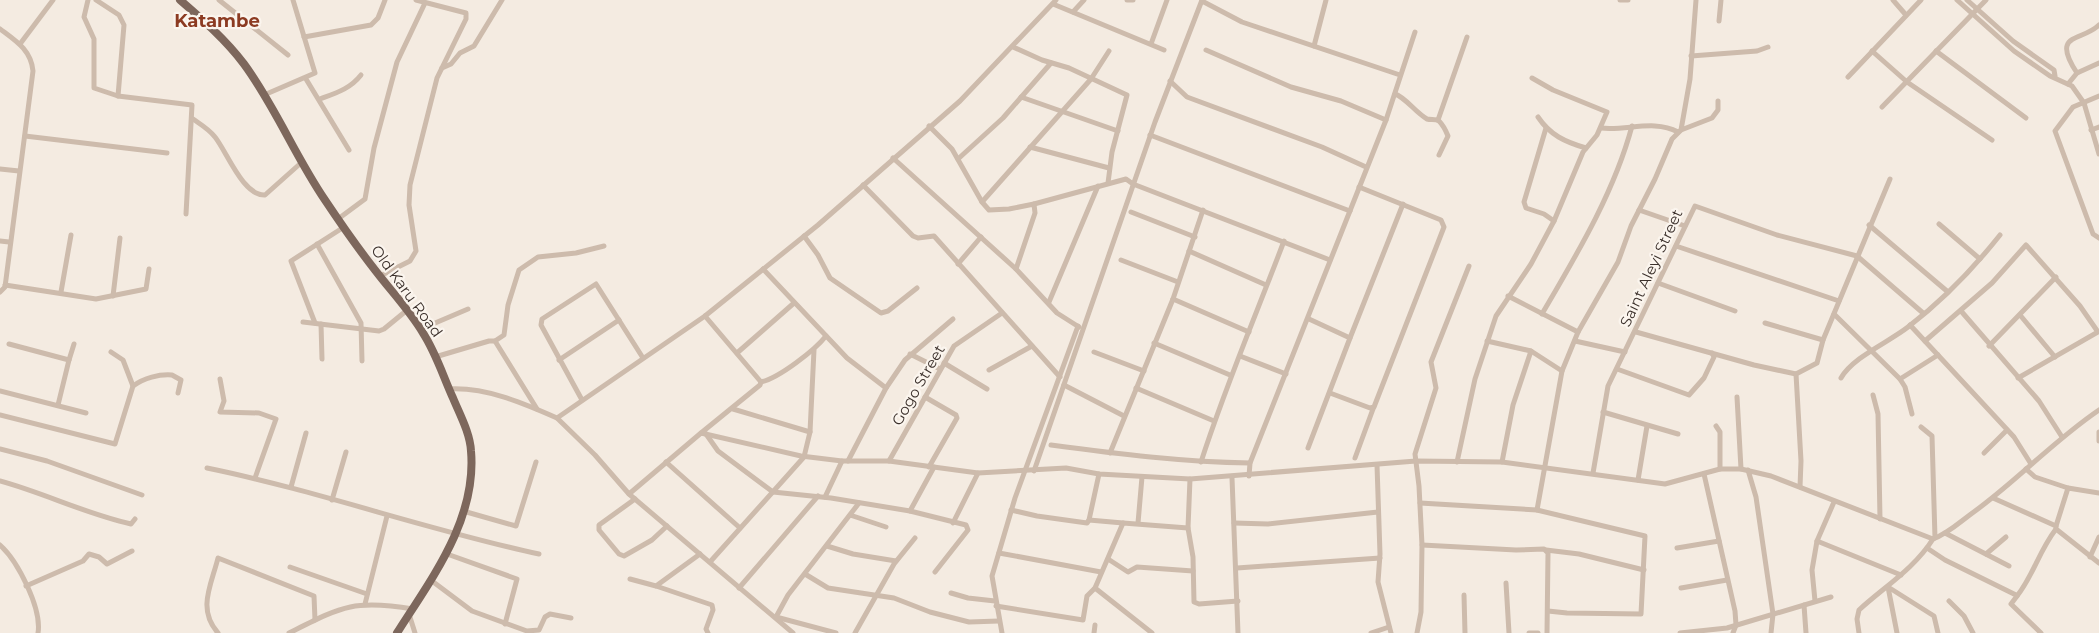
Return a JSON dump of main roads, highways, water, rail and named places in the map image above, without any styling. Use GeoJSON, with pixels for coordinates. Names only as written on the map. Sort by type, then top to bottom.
{"type":"FeatureCollection","features":[{"type":"Feature","properties":{"kind":"main road","name":"Old Karu Road"},"geometry":{"type":"LineString","coordinates":[[180,0],[236,54],[264,95],[302,162],[338,219],[421,329],[436,357],[468,437],[471,450],[471,474],[463,512],[432,582],[397,633]]}},
{"type":"Feature","properties":{"kind":"district","name":"Katambe"},"geometry":{"type":"Point","coordinates":[217,21]}}]}
